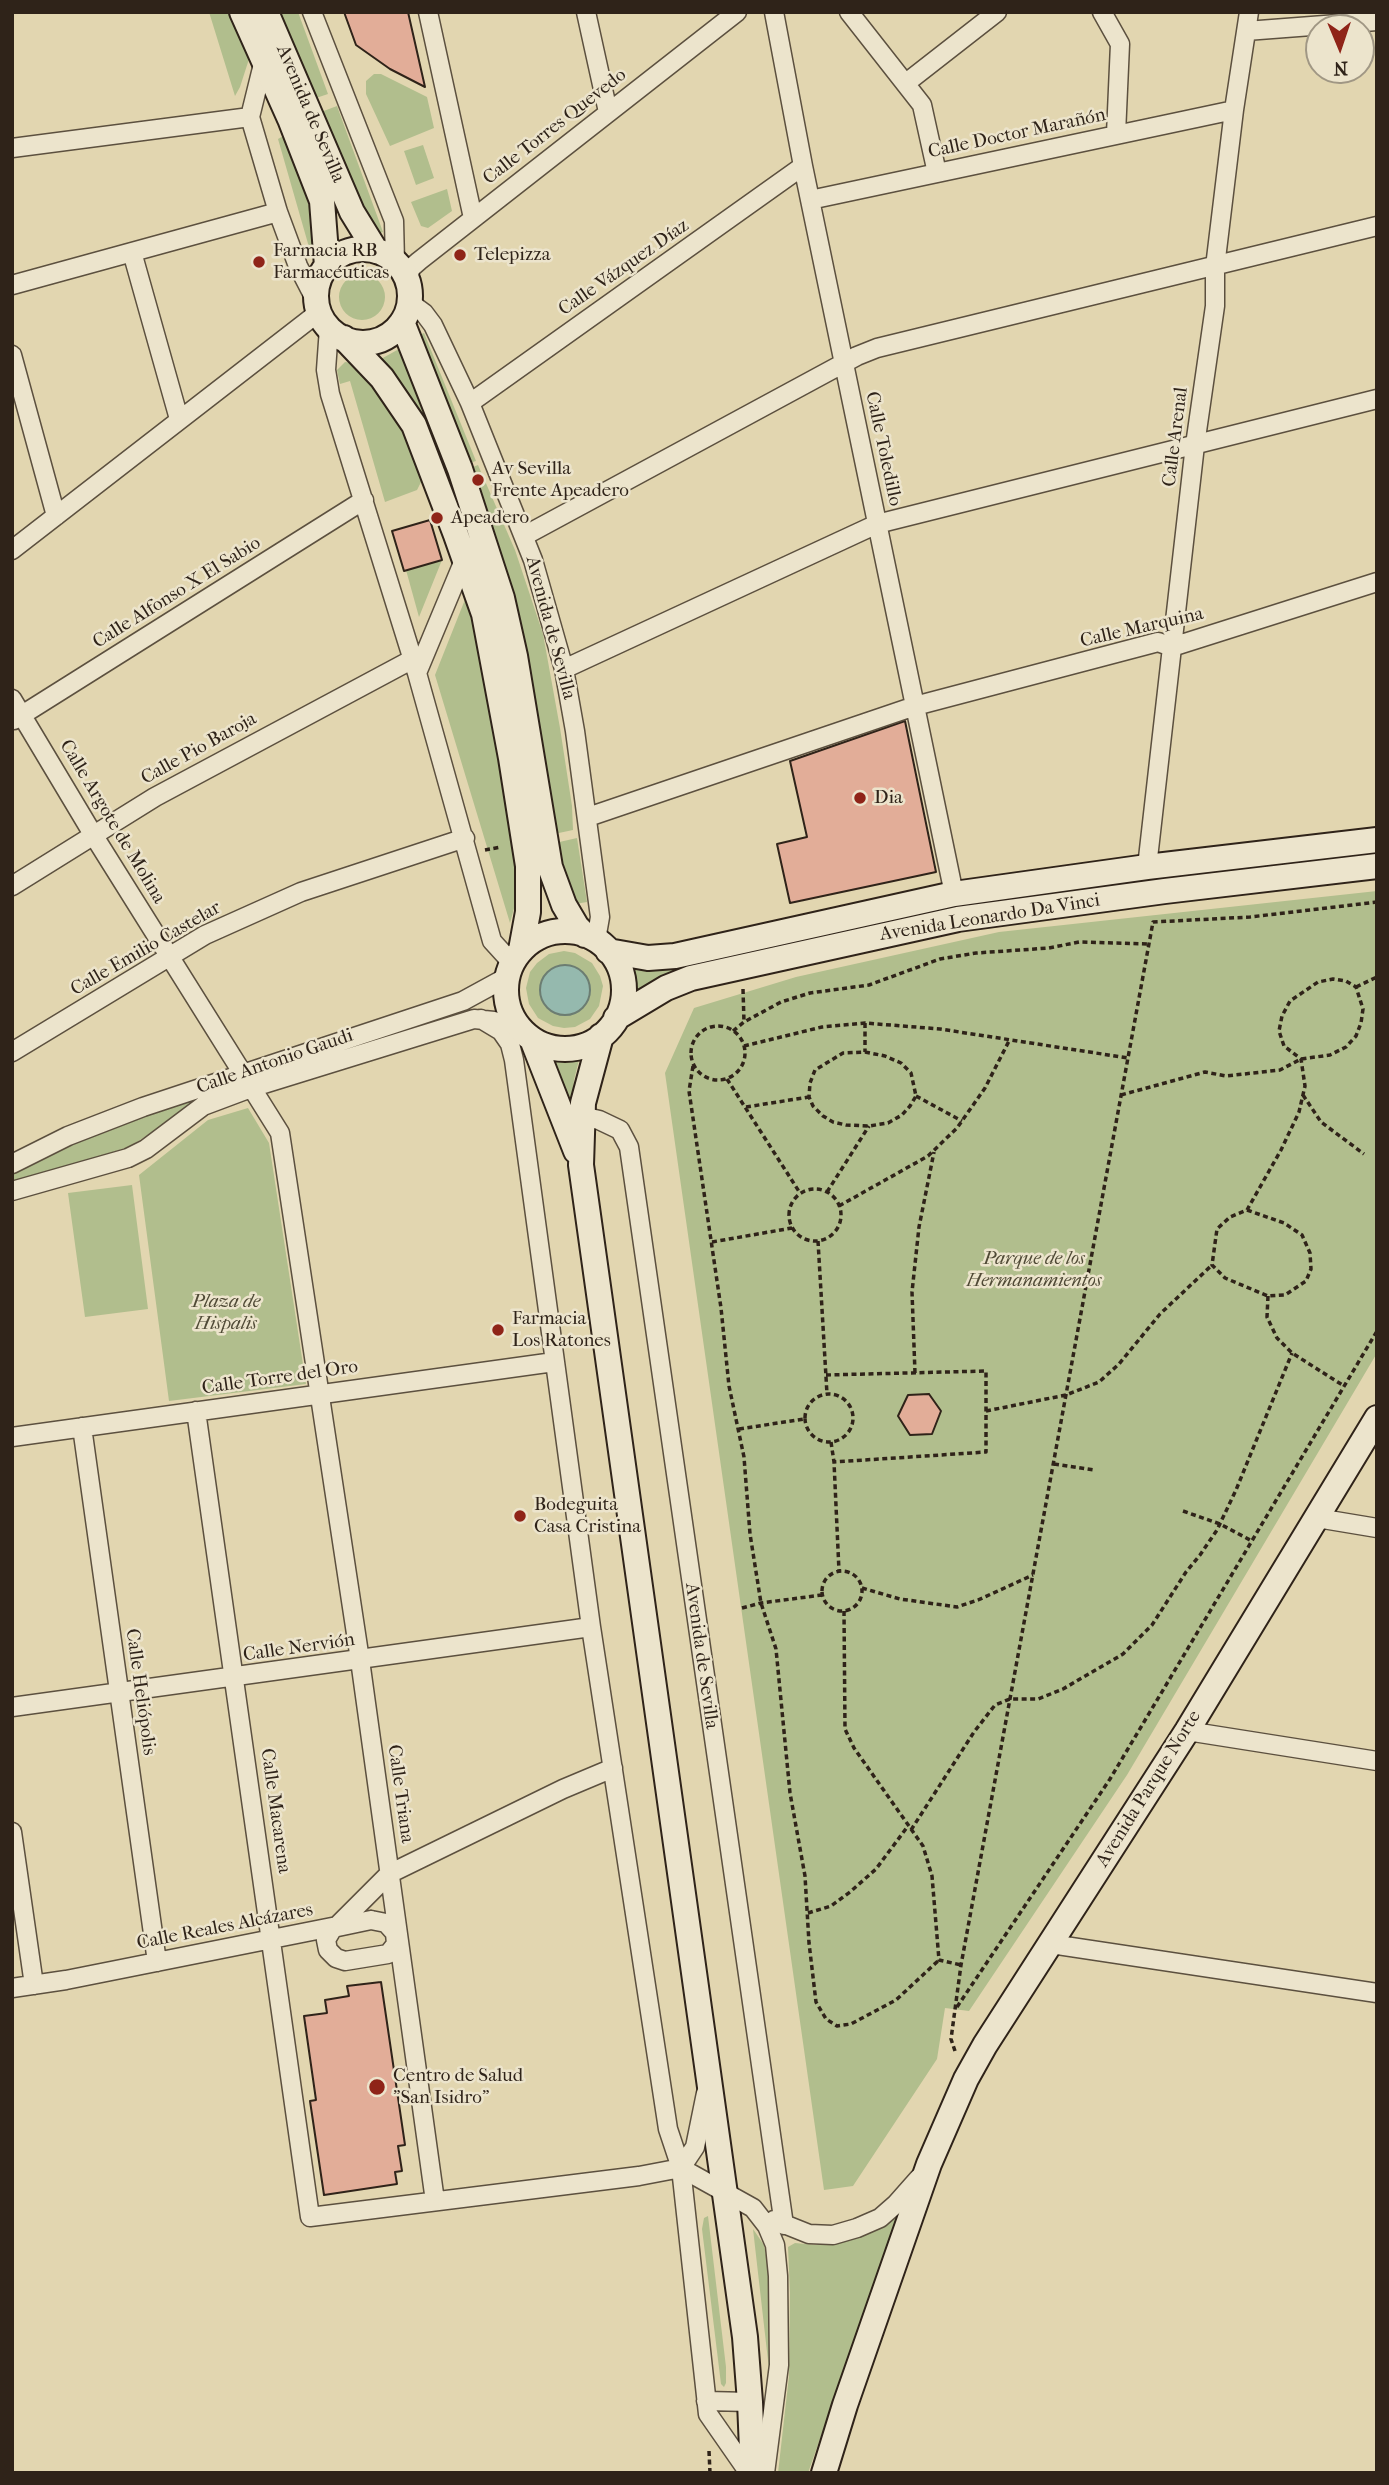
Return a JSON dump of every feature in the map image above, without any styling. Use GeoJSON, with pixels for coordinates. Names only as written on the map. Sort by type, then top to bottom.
{"type":"FeatureCollection","features":[{"type":"Feature","properties":{"kind":"main road","name":"Avenida de Sevilla"},"geometry":{"type":"LineString","coordinates":[[242,12],[290,119],[322,201],[327,267]]}},
{"type":"Feature","properties":{"kind":"main road","name":"Avenida de Sevilla"},"geometry":{"type":"LineString","coordinates":[[266,12],[352,212],[398,284],[499,588],[515,656],[550,867],[571,918],[597,942]]}},
{"type":"Feature","properties":{"kind":"main road"},"geometry":{"type":"LineString","coordinates":[[327,320],[357,342],[376,341],[392,332],[398,284],[364,249],[349,251],[335,258],[318,282],[327,320],[382,378],[407,412],[421,441],[484,614],[524,842],[529,896],[526,930],[514,964],[507,1001],[512,1016],[527,1034],[581,1165]]}},
{"type":"Feature","properties":{"kind":"main road","name":"Avenida Leonardo Da Vinci"},"geometry":{"type":"LineString","coordinates":[[597,942],[648,958],[675,956],[954,894],[1147,867],[1377,840]]}},
{"type":"Feature","properties":{"kind":"main road","name":"Avenida Leonardo Da Vinci"},"geometry":{"type":"LineString","coordinates":[[608,1027],[676,983],[744,965],[958,919],[1377,866]]}},
{"type":"Feature","properties":{"kind":"main road"},"geometry":{"type":"LineString","coordinates":[[514,964],[533,940],[555,932],[570,932],[597,942],[618,966],[623,983],[622,1001],[608,1027],[583,1103],[581,1165],[745,2337],[750,2402],[751,2473]]}},
{"type":"Feature","properties":{"kind":"main road"},"geometry":{"type":"LineString","coordinates":[[527,1034],[549,1046],[567,1048],[585,1045],[608,1027]]}},
{"type":"Feature","properties":{"kind":"main road","name":"Avenida Parque Norte"},"geometry":{"type":"LineString","coordinates":[[824,2473],[929,2164],[966,2079],[985,2045],[1186,1731],[1377,1418]]}},
{"type":"Feature","properties":{"kind":"street","name":"Avenida de Sevilla"},"geometry":{"type":"LineString","coordinates":[[312,12],[394,221],[398,284],[432,322],[470,403],[524,536],[564,669],[588,817],[600,917],[597,942]]}},
{"type":"Feature","properties":{"kind":"street"},"geometry":{"type":"LineString","coordinates":[[428,12],[473,218]]}},
{"type":"Feature","properties":{"kind":"street"},"geometry":{"type":"LineString","coordinates":[[586,12],[608,112]]}},
{"type":"Feature","properties":{"kind":"street","name":"Calle Torres Quevedo"},"geometry":{"type":"LineString","coordinates":[[398,284],[411,268],[473,218],[737,12]]}},
{"type":"Feature","properties":{"kind":"street","name":"Calle Toledillo"},"geometry":{"type":"LineString","coordinates":[[774,12],[803,166],[954,894]]}},
{"type":"Feature","properties":{"kind":"street"},"geometry":{"type":"LineString","coordinates":[[849,12],[922,105],[937,173]]}},
{"type":"Feature","properties":{"kind":"street"},"geometry":{"type":"LineString","coordinates":[[906,83],[997,12]]}},
{"type":"Feature","properties":{"kind":"street"},"geometry":{"type":"LineString","coordinates":[[1102,12],[1120,44],[1116,134]]}},
{"type":"Feature","properties":{"kind":"street","name":"Calle Arenal"},"geometry":{"type":"LineString","coordinates":[[1147,867],[1195,445],[1215,306],[1215,267],[1249,12]]}},
{"type":"Feature","properties":{"kind":"street"},"geometry":{"type":"LineString","coordinates":[[1246,32],[1377,21]]}},
{"type":"Feature","properties":{"kind":"street","name":"Avenida de Sevilla"},"geometry":{"type":"LineString","coordinates":[[250,117],[264,60]]}},
{"type":"Feature","properties":{"kind":"street","name":"Calle Doctor Marañón"},"geometry":{"type":"LineString","coordinates":[[810,200],[1234,110]]}},
{"type":"Feature","properties":{"kind":"street"},"geometry":{"type":"LineString","coordinates":[[12,148],[250,117],[278,212],[298,266],[327,320],[327,381],[415,666],[492,941],[497,966],[495,975],[485,989]]}},
{"type":"Feature","properties":{"kind":"street","name":"Calle Vázquez Díaz"},"geometry":{"type":"LineString","coordinates":[[470,403],[803,166]]}},
{"type":"Feature","properties":{"kind":"street"},"geometry":{"type":"LineString","coordinates":[[12,285],[278,212]]}},
{"type":"Feature","properties":{"kind":"street"},"geometry":{"type":"LineString","coordinates":[[524,536],[844,363],[877,348],[1377,226]]}},
{"type":"Feature","properties":{"kind":"street"},"geometry":{"type":"LineString","coordinates":[[132,252],[179,419]]}},
{"type":"Feature","properties":{"kind":"street"},"geometry":{"type":"LineString","coordinates":[[12,550],[179,419],[327,320]]}},
{"type":"Feature","properties":{"kind":"street"},"geometry":{"type":"LineString","coordinates":[[12,355],[56,516]]}},
{"type":"Feature","properties":{"kind":"street"},"geometry":{"type":"LineString","coordinates":[[564,669],[877,524],[1377,399]]}},
{"type":"Feature","properties":{"kind":"street","name":"Calle Alfonso X El Sabio"},"geometry":{"type":"LineString","coordinates":[[17,718],[364,500]]}},
{"type":"Feature","properties":{"kind":"street"},"geometry":{"type":"LineString","coordinates":[[415,666],[465,558]]}},
{"type":"Feature","properties":{"kind":"street","name":"Calle Marquina"},"geometry":{"type":"LineString","coordinates":[[588,817],[915,706],[1158,642],[1172,647],[1377,582]]}},
{"type":"Feature","properties":{"kind":"street","name":"Calle Pio Baroja"},"geometry":{"type":"LineString","coordinates":[[12,886],[166,790],[415,666]]}},
{"type":"Feature","properties":{"kind":"street","name":"Calle Argote de Molina"},"geometry":{"type":"LineString","coordinates":[[12,699],[17,718],[280,1133],[320,1393]]}},
{"type":"Feature","properties":{"kind":"street","name":"Calle Emilio Castelar"},"geometry":{"type":"LineString","coordinates":[[12,1052],[205,935],[301,892],[465,838]]}},
{"type":"Feature","properties":{"kind":"street"},"geometry":{"type":"LineString","coordinates":[[492,941],[514,964]]}},
{"type":"Feature","properties":{"kind":"street","name":"Calle Antonio Gaudi"},"geometry":{"type":"LineString","coordinates":[[12,1191],[128,1157],[154,1143],[203,1106],[246,1081],[463,1001],[485,989],[514,964]]}},
{"type":"Feature","properties":{"kind":"street"},"geometry":{"type":"LineString","coordinates":[[481,1018],[527,1034],[517,1088]]}},
{"type":"Feature","properties":{"kind":"street"},"geometry":{"type":"LineString","coordinates":[[481,1018],[497,1028],[507,1039],[514,1060],[612,1768],[668,2129],[681,2168],[707,2407],[751,2473]]}},
{"type":"Feature","properties":{"kind":"street","name":"Calle Antonio Gaudi"},"geometry":{"type":"LineString","coordinates":[[12,1164],[80,1131],[143,1107],[481,1018]]}},
{"type":"Feature","properties":{"kind":"street","name":"Avenida de Sevilla"},"geometry":{"type":"LineString","coordinates":[[582,1116],[599,1120],[620,1130],[629,1147],[784,2225]]}},
{"type":"Feature","properties":{"kind":"street","name":"Calle Torre del Oro"},"geometry":{"type":"LineString","coordinates":[[12,1437],[554,1362]]}},
{"type":"Feature","properties":{"kind":"street","name":"Calle Triana"},"geometry":{"type":"LineString","coordinates":[[320,1393],[435,2201]]}},
{"type":"Feature","properties":{"kind":"street","name":"Calle Macarena"},"geometry":{"type":"LineString","coordinates":[[196,1411],[310,2217],[435,2201]]}},
{"type":"Feature","properties":{"kind":"street","name":"Calle Heliópolis"},"geometry":{"type":"LineString","coordinates":[[82,1427],[157,1962]]}},
{"type":"Feature","properties":{"kind":"street"},"geometry":{"type":"LineString","coordinates":[[1317,1518],[1377,1528]]}},
{"type":"Feature","properties":{"kind":"street","name":"Calle Nervión"},"geometry":{"type":"LineString","coordinates":[[12,1707],[591,1627]]}},
{"type":"Feature","properties":{"kind":"street"},"geometry":{"type":"LineString","coordinates":[[1186,1731],[1377,1761]]}},
{"type":"Feature","properties":{"kind":"street","name":"Calle Reales Alcázares"},"geometry":{"type":"LineString","coordinates":[[12,1988],[337,1926],[389,1874],[612,1768]]}},
{"type":"Feature","properties":{"kind":"street"},"geometry":{"type":"LineString","coordinates":[[12,1832],[34,1985]]}},
{"type":"Feature","properties":{"kind":"street"},"geometry":{"type":"LineString","coordinates":[[380,1920],[390,1927],[397,1938],[395,1947],[386,1955],[342,1960],[330,1953],[326,1943],[328,1934],[337,1926],[380,1920]]}},
{"type":"Feature","properties":{"kind":"street"},"geometry":{"type":"LineString","coordinates":[[1051,1944],[1377,1993]]}},
{"type":"Feature","properties":{"kind":"street"},"geometry":{"type":"LineString","coordinates":[[681,2168],[695,2147],[709,2077]]}},
{"type":"Feature","properties":{"kind":"street"},"geometry":{"type":"LineString","coordinates":[[435,2201],[639,2176],[681,2168],[784,2225],[797,2231],[820,2235],[840,2233],[869,2224],[904,2197],[929,2164]]}},
{"type":"Feature","properties":{"kind":"street"},"geometry":{"type":"LineString","coordinates":[[753,2208],[773,2238],[778,2276],[779,2365],[765,2473]]}},
{"type":"Feature","properties":{"kind":"street"},"geometry":{"type":"LineString","coordinates":[[707,2407],[750,2402]]}},
{"type":"Feature","properties":{"kind":"path"},"geometry":{"type":"LineString","coordinates":[[966,2079],[951,2039],[961,1965],[1153,922],[1250,917],[1377,902]]}},
{"type":"Feature","properties":{"kind":"path"},"geometry":{"type":"LineString","coordinates":[[733,1031],[781,1002],[829,990],[869,985],[940,959],[976,953],[1049,948],[1079,942],[1149,944]]}},
{"type":"Feature","properties":{"kind":"path"},"geometry":{"type":"LineString","coordinates":[[744,965],[744,1022]]}},
{"type":"Feature","properties":{"kind":"path"},"geometry":{"type":"LineString","coordinates":[[1356,986],[1377,977]]}},
{"type":"Feature","properties":{"kind":"path"},"geometry":{"type":"LineString","coordinates":[[1121,1095],[1205,1072],[1226,1076],[1280,1070],[1301,1059],[1331,1055],[1346,1047],[1356,1036],[1363,1009],[1356,986],[1333,979],[1318,982],[1290,1001],[1282,1016],[1279,1031],[1284,1046],[1301,1059],[1306,1086],[1299,1112],[1281,1150],[1247,1210]]}},
{"type":"Feature","properties":{"kind":"path"},"geometry":{"type":"LineString","coordinates":[[744,1045],[822,1027],[865,1023],[940,1029],[1128,1058]]}},
{"type":"Feature","properties":{"kind":"path"},"geometry":{"type":"LineString","coordinates":[[865,1023],[865,1052]]}},
{"type":"Feature","properties":{"kind":"path"},"geometry":{"type":"LineString","coordinates":[[694,1066],[708,1079],[727,1079],[742,1066],[744,1045],[733,1031],[721,1026],[702,1031],[693,1041],[690,1050],[694,1066],[690,1091],[729,1386],[748,1486],[750,1534],[761,1603],[776,1649],[790,1793],[805,1876],[808,1943],[816,2002],[825,2019],[837,2026],[851,2024],[896,2000],[939,1960]]}},
{"type":"Feature","properties":{"kind":"path"},"geometry":{"type":"LineString","coordinates":[[839,1206],[935,1150],[962,1121],[985,1088],[1010,1040]]}},
{"type":"Feature","properties":{"kind":"path"},"geometry":{"type":"LineString","coordinates":[[865,1052],[901,1063],[911,1073],[916,1096],[902,1115],[888,1123],[869,1126],[833,1122],[813,1106],[809,1097],[815,1069],[843,1054],[865,1052]]}},
{"type":"Feature","properties":{"kind":"path"},"geometry":{"type":"LineString","coordinates":[[727,1079],[800,1194]]}},
{"type":"Feature","properties":{"kind":"path"},"geometry":{"type":"LineString","coordinates":[[1304,1095],[1321,1122],[1364,1154]]}},
{"type":"Feature","properties":{"kind":"path"},"geometry":{"type":"LineString","coordinates":[[916,1096],[962,1121]]}},
{"type":"Feature","properties":{"kind":"path"},"geometry":{"type":"LineString","coordinates":[[746,1107],[809,1097]]}},
{"type":"Feature","properties":{"kind":"path"},"geometry":{"type":"LineString","coordinates":[[827,1192],[869,1126]]}},
{"type":"Feature","properties":{"kind":"path"},"geometry":{"type":"LineString","coordinates":[[915,1373],[912,1292],[919,1227],[935,1150]]}},
{"type":"Feature","properties":{"kind":"path"},"geometry":{"type":"LineString","coordinates":[[814,1189],[827,1192],[839,1206],[839,1226],[830,1236],[818,1241],[806,1240],[792,1228],[788,1217],[789,1208],[800,1194],[814,1189]]}},
{"type":"Feature","properties":{"kind":"path"},"geometry":{"type":"LineString","coordinates":[[986,1411],[1066,1395],[1099,1382],[1119,1364],[1160,1314],[1212,1265],[1217,1229],[1230,1217],[1247,1210],[1267,1215],[1293,1229],[1301,1235],[1310,1253],[1311,1269],[1306,1281],[1285,1295],[1268,1296],[1226,1278],[1212,1265]]}},
{"type":"Feature","properties":{"kind":"path"},"geometry":{"type":"LineString","coordinates":[[712,1242],[792,1228]]}},
{"type":"Feature","properties":{"kind":"path"},"geometry":{"type":"LineString","coordinates":[[818,1241],[827,1394]]}},
{"type":"Feature","properties":{"kind":"path"},"geometry":{"type":"LineString","coordinates":[[1268,1296],[1268,1317],[1277,1338],[1292,1353],[1344,1386]]}},
{"type":"Feature","properties":{"kind":"path"},"geometry":{"type":"LineString","coordinates":[[956,2009],[1110,1779],[1377,1331]]}},
{"type":"Feature","properties":{"kind":"path"},"geometry":{"type":"LineString","coordinates":[[808,1913],[831,1906],[876,1869],[910,1828],[995,1705],[1010,1699],[1038,1699],[1091,1674],[1123,1654],[1152,1625],[1220,1524],[1292,1353]]}},
{"type":"Feature","properties":{"kind":"path"},"geometry":{"type":"LineString","coordinates":[[826,1376],[986,1371],[986,1452],[834,1462]]}},
{"type":"Feature","properties":{"kind":"path"},"geometry":{"type":"LineString","coordinates":[[827,1394],[842,1398],[853,1415],[852,1427],[848,1433],[831,1443],[813,1437],[804,1419],[811,1401],[827,1394]]}},
{"type":"Feature","properties":{"kind":"path"},"geometry":{"type":"LineString","coordinates":[[739,1429],[804,1419]]}},
{"type":"Feature","properties":{"kind":"path"},"geometry":{"type":"LineString","coordinates":[[831,1443],[839,1571]]}},
{"type":"Feature","properties":{"kind":"path"},"geometry":{"type":"LineString","coordinates":[[1054,1464],[1094,1470]]}},
{"type":"Feature","properties":{"kind":"path"},"geometry":{"type":"LineString","coordinates":[[1183,1511],[1220,1524],[1252,1541]]}},
{"type":"Feature","properties":{"kind":"path"},"geometry":{"type":"LineString","coordinates":[[839,1571],[853,1574],[860,1581],[862,1588],[858,1605],[845,1611],[838,1612],[829,1606],[822,1595],[824,1582],[839,1571]]}},
{"type":"Feature","properties":{"kind":"path"},"geometry":{"type":"LineString","coordinates":[[862,1588],[900,1599],[957,1607],[1033,1575]]}},
{"type":"Feature","properties":{"kind":"path"},"geometry":{"type":"LineString","coordinates":[[742,1608],[822,1595]]}},
{"type":"Feature","properties":{"kind":"path"},"geometry":{"type":"LineString","coordinates":[[845,1611],[845,1729],[854,1748],[923,1846],[932,1876],[939,1960]]}},
{"type":"Feature","properties":{"kind":"path"},"geometry":{"type":"LineString","coordinates":[[939,1960],[961,1965]]}},
{"type":"Feature","properties":{"kind":"green space"},"geometry":{"type":"Polygon","coordinates":[[[209,12],[231,12],[250,56],[235,96],[209,12]]]}},
{"type":"Feature","properties":{"kind":"green space"},"geometry":{"type":"Polygon","coordinates":[[[276,12],[298,12],[328,94],[313,99],[276,12]]]}},
{"type":"Feature","properties":{"kind":"green space"},"geometry":{"type":"Polygon","coordinates":[[[374,74],[381,74],[427,97],[434,128],[390,146],[366,94],[366,81],[374,74]]]}},
{"type":"Feature","properties":{"kind":"green space"},"geometry":{"type":"Polygon","coordinates":[[[337,106],[383,232],[378,234],[365,213],[321,112],[337,106]]]}},
{"type":"Feature","properties":{"kind":"green space"},"geometry":{"type":"Polygon","coordinates":[[[285,135],[310,209],[313,243],[311,254],[278,139],[285,135]]]}},
{"type":"Feature","properties":{"kind":"green space"},"geometry":{"type":"Polygon","coordinates":[[[423,145],[434,178],[416,185],[404,151],[423,145]]]}},
{"type":"Feature","properties":{"kind":"green space"},"geometry":{"type":"Polygon","coordinates":[[[447,189],[452,211],[428,228],[421,226],[411,202],[447,189]]]}},
{"type":"Feature","properties":{"kind":"green space"},"geometry":{"type":"Polygon","coordinates":[[[362,274],[378,281],[385,297],[378,313],[362,320],[346,313],[339,297],[346,281],[362,274]]]}},
{"type":"Feature","properties":{"kind":"green space"},"geometry":{"type":"Polygon","coordinates":[[[424,333],[476,461],[469,463],[417,336],[424,333]]]}},
{"type":"Feature","properties":{"kind":"green space"},"geometry":{"type":"Polygon","coordinates":[[[399,349],[447,472],[444,473],[381,359],[399,349]]]}},
{"type":"Feature","properties":{"kind":"green space"},"geometry":{"type":"Polygon","coordinates":[[[345,362],[352,363],[370,381],[405,428],[422,472],[422,480],[417,490],[385,502],[350,381],[340,384],[337,370],[345,362]]]}},
{"type":"Feature","properties":{"kind":"green space"},"geometry":{"type":"Polygon","coordinates":[[[478,465],[515,550],[543,634],[572,806],[573,830],[554,834],[470,468],[478,465]]]}},
{"type":"Feature","properties":{"kind":"green space"},"geometry":{"type":"Polygon","coordinates":[[[442,560],[419,617],[406,570],[442,560]]]}},
{"type":"Feature","properties":{"kind":"green space"},"geometry":{"type":"Polygon","coordinates":[[[466,597],[483,667],[515,850],[516,901],[510,923],[435,675],[466,597]]]}},
{"type":"Feature","properties":{"kind":"green space"},"geometry":{"type":"Polygon","coordinates":[[[577,838],[587,902],[575,904],[555,843],[577,838]]]}},
{"type":"Feature","properties":{"kind":"green space","name":"Parque de los Hermanamientos"},"geometry":{"type":"Polygon","coordinates":[[[1377,891],[1377,1353],[1127,1775],[969,2011],[945,2008],[937,2059],[853,2186],[824,2190],[665,1073],[694,1008],[796,977],[999,932],[1377,891]]]}},
{"type":"Feature","properties":{"kind":"green space"},"geometry":{"type":"Polygon","coordinates":[[[564,951],[575,953],[592,963],[600,976],[603,986],[599,1006],[590,1019],[575,1027],[553,1026],[538,1018],[529,1004],[526,988],[530,972],[549,954],[564,951]],[[562,966],[547,973],[540,987],[543,1002],[556,1013],[584,975],[574,967],[562,966]]]}},
{"type":"Feature","properties":{"kind":"green space"},"geometry":{"type":"Polygon","coordinates":[[[690,965],[674,972],[631,1000],[632,986],[628,967],[690,965]]]}},
{"type":"Feature","properties":{"kind":"green space"},"geometry":{"type":"Polygon","coordinates":[[[580,1056],[574,1080],[571,1113],[548,1057],[560,1059],[580,1056]]]}},
{"type":"Feature","properties":{"kind":"green space"},"geometry":{"type":"Polygon","coordinates":[[[192,1097],[197,1103],[129,1147],[12,1183],[12,1172],[80,1138],[192,1097]]]}},
{"type":"Feature","properties":{"kind":"green space","name":"Plaza de Hispalis"},"geometry":{"type":"Polygon","coordinates":[[[248,1108],[269,1143],[306,1384],[169,1401],[139,1175],[208,1120],[248,1108]]]}},
{"type":"Feature","properties":{"kind":"green space"},"geometry":{"type":"Polygon","coordinates":[[[132,1185],[148,1309],[85,1317],[68,1193],[132,1185]]]}},
{"type":"Feature","properties":{"kind":"green space"},"geometry":{"type":"Polygon","coordinates":[[[899,2214],[808,2473],[778,2473],[789,2376],[788,2247],[795,2243],[816,2245],[851,2240],[878,2229],[899,2214]]]}},
{"type":"Feature","properties":{"kind":"green space"},"geometry":{"type":"Polygon","coordinates":[[[708,2216],[726,2367],[724,2387],[721,2384],[702,2229],[704,2218],[708,2216]]]}},
{"type":"Feature","properties":{"kind":"green space"},"geometry":{"type":"Polygon","coordinates":[[[753,2229],[764,2245],[769,2270],[770,2378],[753,2229]]]}},
{"type":"Feature","properties":{"kind":"water"},"geometry":{"type":"Polygon","coordinates":[[[565,965],[582,973],[590,990],[582,1007],[565,1015],[548,1007],[540,990],[548,973],[565,965]]]}},
{"type":"Feature","properties":{"kind":"building"},"geometry":{"type":"Polygon","coordinates":[[[344,12],[408,12],[425,87],[390,69],[356,45],[344,12]]]}},
{"type":"Feature","properties":{"kind":"building"},"geometry":{"type":"Polygon","coordinates":[[[430,520],[442,560],[404,571],[392,531],[430,520]]]}},
{"type":"Feature","properties":{"kind":"building","name":"Dia"},"geometry":{"type":"Polygon","coordinates":[[[905,721],[936,872],[790,903],[777,844],[807,837],[790,761],[905,721]]]}},
{"type":"Feature","properties":{"kind":"building"},"geometry":{"type":"Polygon","coordinates":[[[929,1394],[941,1411],[932,1434],[910,1435],[898,1416],[908,1395],[929,1394]]]}},
{"type":"Feature","properties":{"kind":"building","name":"Centro de Salud \"San Isidro\""},"geometry":{"type":"Polygon","coordinates":[[[381,1982],[405,2145],[398,2146],[402,2171],[395,2172],[397,2184],[324,2195],[310,2101],[316,2100],[304,2016],[327,2013],[325,2000],[349,1996],[347,1986],[381,1982]]]}},
{"type":"Feature","properties":{"kind":"place","name":"Telepizza"},"geometry":{"type":"Point","coordinates":[460,255]}},
{"type":"Feature","properties":{"kind":"place","name":"Farmacia RB Farmacéuticas"},"geometry":{"type":"Point","coordinates":[259,262]}},
{"type":"Feature","properties":{"kind":"place","name":"Av Sevilla Frente Apeadero"},"geometry":{"type":"Point","coordinates":[478,480]}},
{"type":"Feature","properties":{"kind":"place","name":"Apeadero"},"geometry":{"type":"Point","coordinates":[437,518]}},
{"type":"Feature","properties":{"kind":"place","name":"Dia"},"geometry":{"type":"Point","coordinates":[860,798]}},
{"type":"Feature","properties":{"kind":"place","name":"Farmacia Los Ratones"},"geometry":{"type":"Point","coordinates":[498,1330]}},
{"type":"Feature","properties":{"kind":"place","name":"Bodeguita Casa Cristina"},"geometry":{"type":"Point","coordinates":[520,1516]}},
{"type":"Feature","properties":{"kind":"place","name":"Centro de Salud \"San Isidro\""},"geometry":{"type":"Point","coordinates":[377,2087]}}]}
